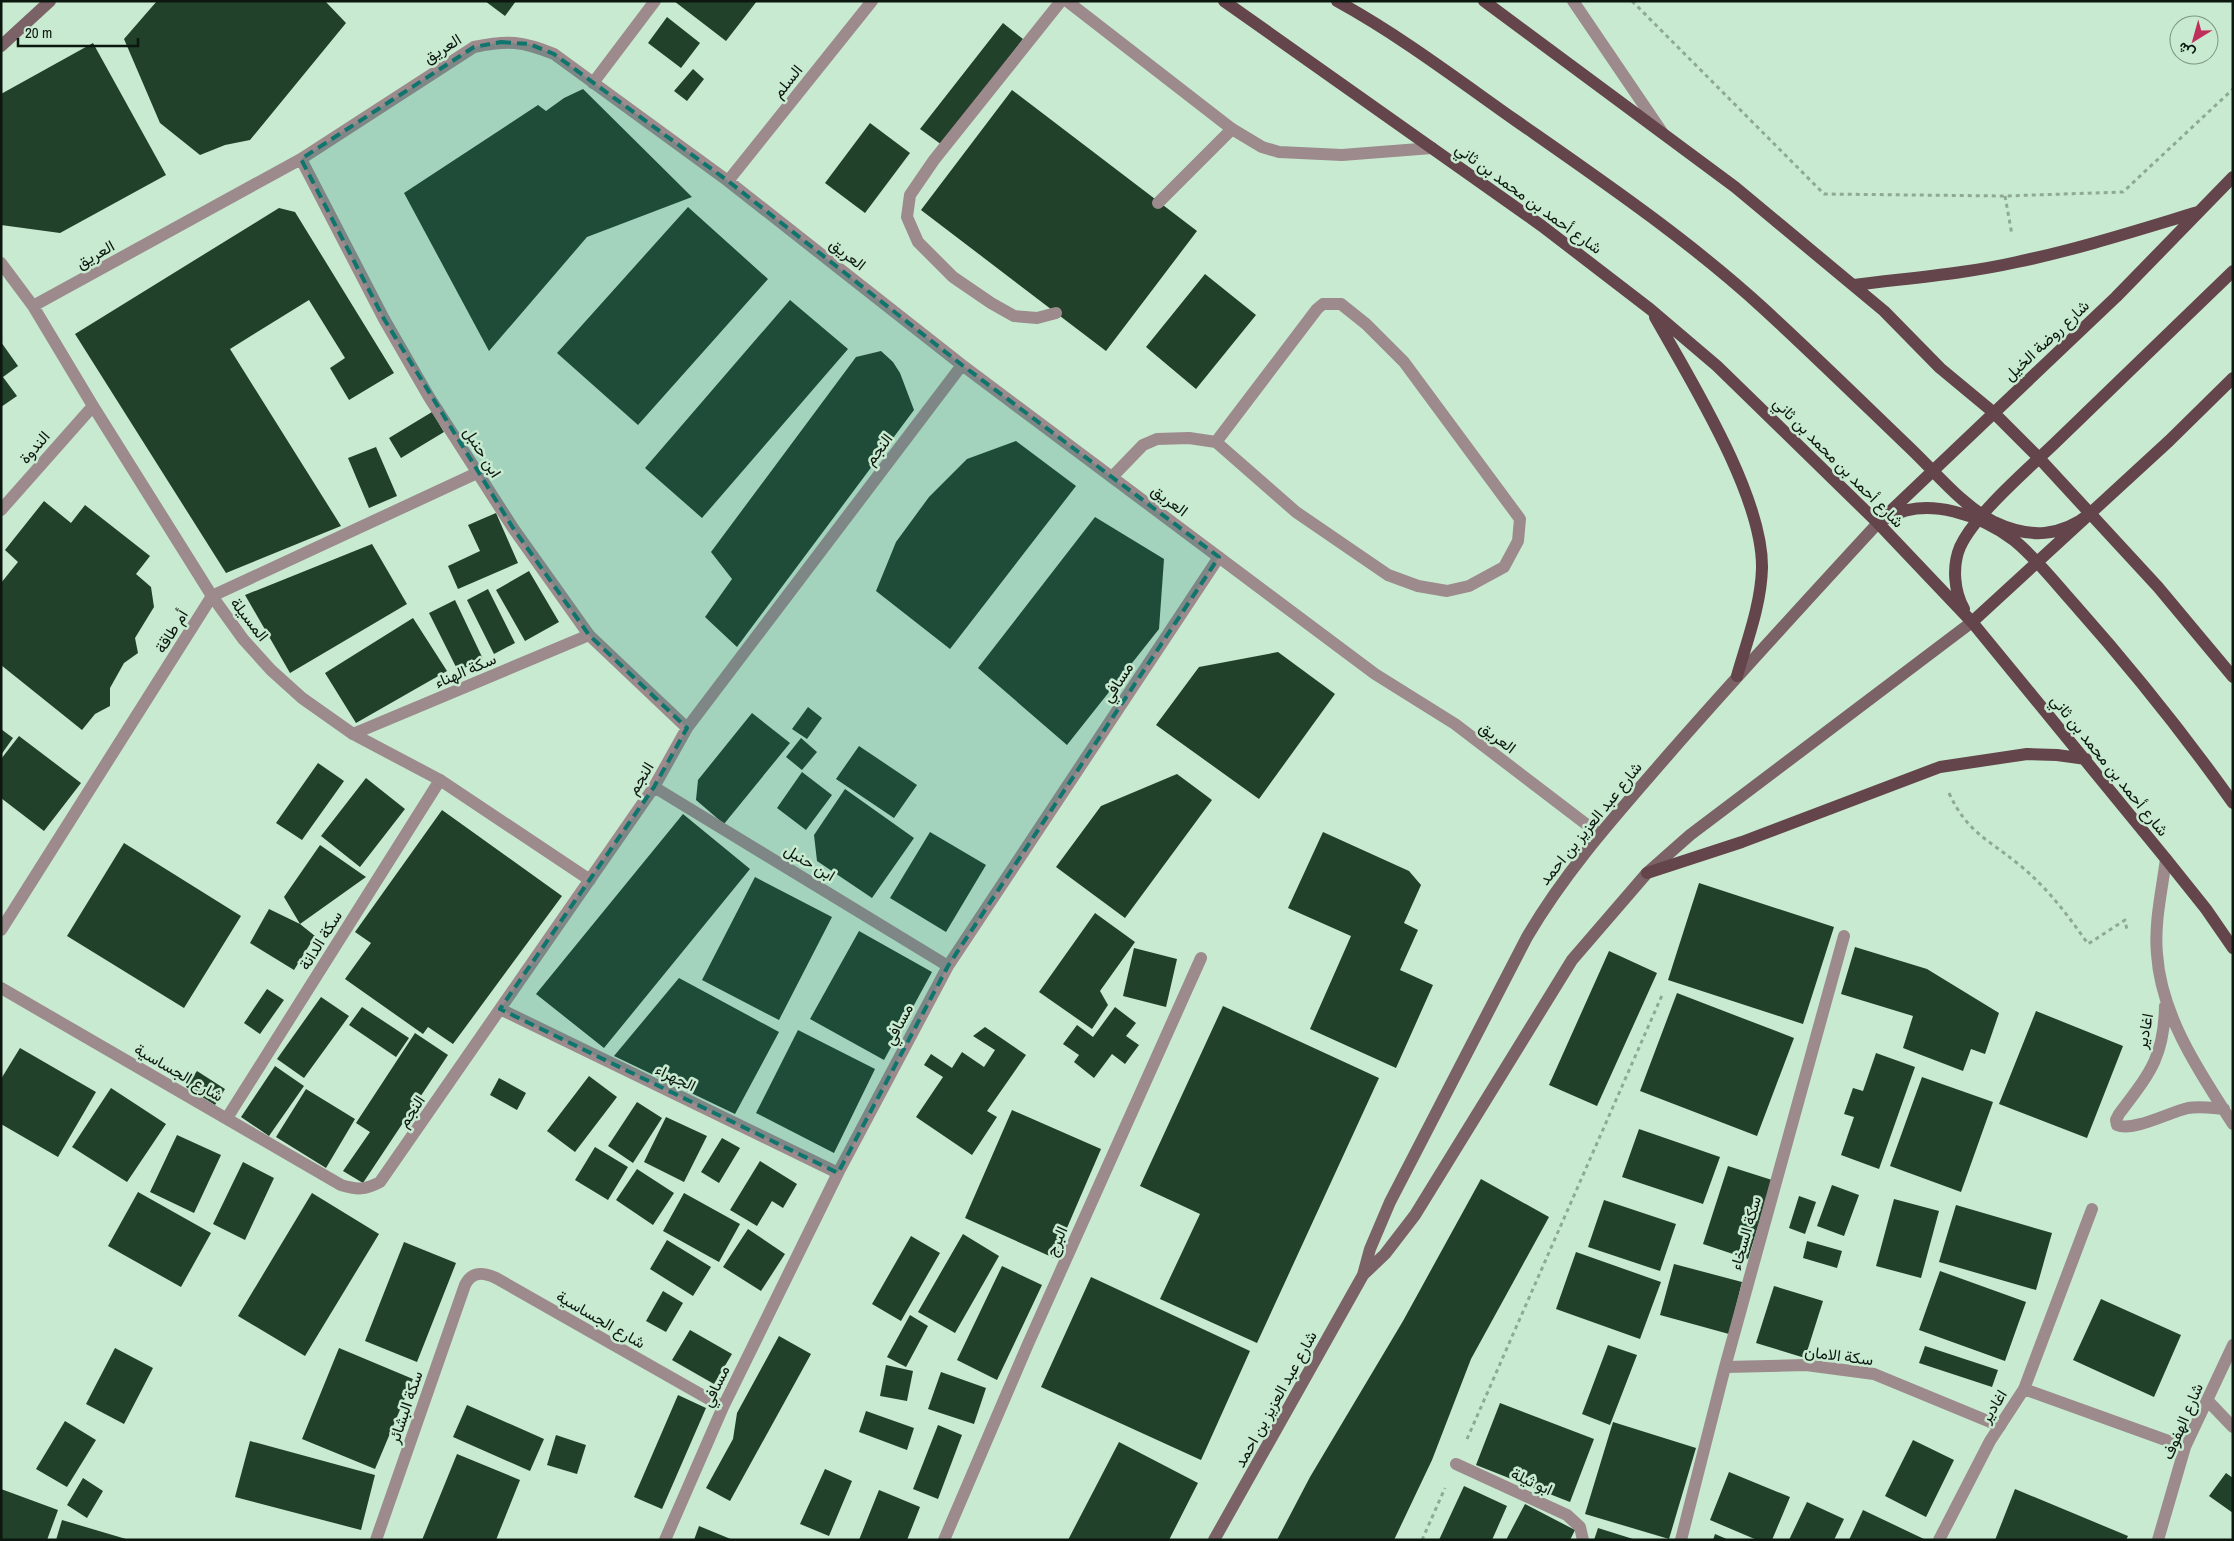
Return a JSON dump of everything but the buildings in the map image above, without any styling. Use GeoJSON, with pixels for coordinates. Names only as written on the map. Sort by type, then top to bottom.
{"type":"FeatureCollection","features":[{"type":"Feature","properties":{"kind":"main road","name":"شارع أحمد بن محمد بن ثاني"},"geometry":{"type":"LineString","coordinates":[[1224,1],[1542,226],[1650,309],[1717,366],[1778,423],[1878,523],[1972,622],[2086,759],[2206,909],[2233,948]]}},
{"type":"Feature","properties":{"kind":"main road"},"geometry":{"type":"LineString","coordinates":[[1337,1],[1406,45],[1565,155],[1732,282],[1814,355],[1980,517],[2016,542],[2037,563],[2138,679],[2207,766],[2233,803]]}},
{"type":"Feature","properties":{"kind":"main road"},"geometry":{"type":"LineString","coordinates":[[1484,1],[1735,187],[1854,284],[1940,368],[1993,412],[2039,458],[2158,587],[2233,677]]}},
{"type":"Feature","properties":{"kind":"main road","name":"شارع روضة الخيل"},"geometry":{"type":"LineString","coordinates":[[1878,523],[2116,296],[2233,177]]}},
{"type":"Feature","properties":{"kind":"main road"},"geometry":{"type":"LineString","coordinates":[[1854,284],[1947,274],[2017,262],[2117,237],[2200,211]]}},
{"type":"Feature","properties":{"kind":"main road"},"geometry":{"type":"LineString","coordinates":[[2233,271],[1980,517],[1959,549],[1956,574],[1959,598],[1972,622],[2091,513],[2233,378]]}},
{"type":"Feature","properties":{"kind":"main road"},"geometry":{"type":"LineString","coordinates":[[1650,309],[1718,432],[1756,526],[1762,566],[1760,587],[1737,676]]}},
{"type":"Feature","properties":{"kind":"main road"},"geometry":{"type":"LineString","coordinates":[[1878,523],[1903,511],[1922,509],[1980,517],[2021,531],[2045,534],[2076,525],[2091,513]]}},
{"type":"Feature","properties":{"kind":"main road"},"geometry":{"type":"LineString","coordinates":[[1647,873],[1742,842],[1940,768],[2027,754],[2057,754],[2086,759]]}},
{"type":"Feature","properties":{"kind":"street"},"geometry":{"type":"LineString","coordinates":[[1,46],[50,1]]}},
{"type":"Feature","properties":{"kind":"street"},"geometry":{"type":"LineString","coordinates":[[593,83],[655,1]]}},
{"type":"Feature","properties":{"kind":"street","name":"السلم"},"geometry":{"type":"LineString","coordinates":[[728,181],[872,1]]}},
{"type":"Feature","properties":{"kind":"street"},"geometry":{"type":"LineString","coordinates":[[1056,313],[1037,318],[1014,316],[991,304],[953,277],[918,242],[907,217],[910,195],[934,160],[1060,1]]}},
{"type":"Feature","properties":{"kind":"street","name":"شارع أحمد بن محمد بن ثاني"},"geometry":{"type":"LineString","coordinates":[[1067,1],[1232,129],[1262,147],[1288,153],[1342,155],[1432,148]]}},
{"type":"Feature","properties":{"kind":"street"},"geometry":{"type":"LineString","coordinates":[[1573,1],[1663,134]]}},
{"type":"Feature","properties":{"kind":"street","name":"العريق"},"geometry":{"type":"LineString","coordinates":[[33,306],[300,159],[474,47],[501,42],[529,44],[554,54],[728,181],[962,365],[1375,674],[1455,724],[1599,834]]}},
{"type":"Feature","properties":{"kind":"street"},"geometry":{"type":"LineString","coordinates":[[1158,204],[1232,129]]}},
{"type":"Feature","properties":{"kind":"street","name":"ابن حنبل"},"geometry":{"type":"LineString","coordinates":[[300,159],[384,319],[477,473],[589,635],[687,728]]}},
{"type":"Feature","properties":{"kind":"street","name":"المسيلة"},"geometry":{"type":"LineString","coordinates":[[1,263],[33,306],[92,406],[212,596],[243,639],[271,670],[302,698],[353,734],[440,780],[590,880]]}},
{"type":"Feature","properties":{"kind":"street"},"geometry":{"type":"LineString","coordinates":[[1112,477],[1143,445],[1157,439],[1188,438],[1216,442],[1296,512],[1388,575],[1418,586],[1447,591],[1468,586],[1504,567],[1518,541],[1520,519],[1404,362],[1366,324],[1341,304],[1323,304],[1317,309],[1216,442]]}},
{"type":"Feature","properties":{"kind":"street","name":"النجم"},"geometry":{"type":"LineString","coordinates":[[341,1185],[355,1189],[367,1189],[380,1182],[654,787],[687,728],[962,365]]}},
{"type":"Feature","properties":{"kind":"street","name":"الندوة"},"geometry":{"type":"LineString","coordinates":[[1,510],[92,406]]}},
{"type":"Feature","properties":{"kind":"street"},"geometry":{"type":"LineString","coordinates":[[212,596],[477,473]]}},
{"type":"Feature","properties":{"kind":"street","name":"شارع عبد العزيز بن احمد"},"geometry":{"type":"LineString","coordinates":[[1364,1275],[1370,1249],[1390,1202],[1527,937],[1551,896],[1599,834],[1737,676],[1878,523]]}},
{"type":"Feature","properties":{"kind":"street","name":"مسافي"},"geometry":{"type":"LineString","coordinates":[[664,1540],[723,1407],[838,1173],[948,966],[1219,557]]}},
{"type":"Feature","properties":{"kind":"street","name":"أم طاقة"},"geometry":{"type":"LineString","coordinates":[[1,930],[212,596]]}},
{"type":"Feature","properties":{"kind":"street","name":"شارع عبد العزيز بن احمد"},"geometry":{"type":"LineString","coordinates":[[1214,1540],[1364,1275],[1389,1249],[1415,1215],[1572,960],[1647,873],[1690,835],[1972,622]]}},
{"type":"Feature","properties":{"kind":"street","name":"سكة الهناء"},"geometry":{"type":"LineString","coordinates":[[353,734],[589,635]]}},
{"type":"Feature","properties":{"kind":"street","name":"سكة الدانة"},"geometry":{"type":"LineString","coordinates":[[227,1118],[440,780]]}},
{"type":"Feature","properties":{"kind":"street","name":"ابن حنبل"},"geometry":{"type":"LineString","coordinates":[[654,787],[948,966]]}},
{"type":"Feature","properties":{"kind":"street","name":"شارع أحمد بن محمد بن ثاني"},"geometry":{"type":"LineString","coordinates":[[2166,859],[2156,953],[2165,1001],[2190,1054],[2233,1124]]}},
{"type":"Feature","properties":{"kind":"street","name":"سكة السخاء"},"geometry":{"type":"LineString","coordinates":[[1681,1540],[1725,1367],[1844,936]]}},
{"type":"Feature","properties":{"kind":"street","name":"البرج"},"geometry":{"type":"LineString","coordinates":[[944,1540],[1028,1344],[1201,958]]}},
{"type":"Feature","properties":{"kind":"street","name":"شارع الجساسية"},"geometry":{"type":"LineString","coordinates":[[1,988],[341,1185]]}},
{"type":"Feature","properties":{"kind":"street","name":"اغادير"},"geometry":{"type":"LineString","coordinates":[[2165,1001],[2161,1048],[2145,1079],[2119,1114],[2116,1125],[2122,1127],[2138,1124],[2189,1108],[2207,1107],[2224,1110]]}},
{"type":"Feature","properties":{"kind":"street","name":"الجهراء"},"geometry":{"type":"LineString","coordinates":[[500,1009],[838,1173]]}},
{"type":"Feature","properties":{"kind":"street"},"geometry":{"type":"LineString","coordinates":[[2024,1389],[2092,1209]]}},
{"type":"Feature","properties":{"kind":"street","name":"شارع الجساسية"},"geometry":{"type":"LineString","coordinates":[[465,1285],[469,1278],[477,1273],[487,1274],[723,1407]]}},
{"type":"Feature","properties":{"kind":"street","name":"سكة البشائر"},"geometry":{"type":"LineString","coordinates":[[376,1540],[465,1285]]}},
{"type":"Feature","properties":{"kind":"street","name":"شارع الهفوف"},"geometry":{"type":"LineString","coordinates":[[2158,1540],[2185,1447],[2233,1345]]}},
{"type":"Feature","properties":{"kind":"street","name":"سكة الامان"},"geometry":{"type":"LineString","coordinates":[[1725,1367],[1806,1365],[1874,1374],[2000,1426]]}},
{"type":"Feature","properties":{"kind":"street","name":"اغادير"},"geometry":{"type":"LineString","coordinates":[[1940,1540],[2000,1426],[2024,1389],[2185,1447]]}},
{"type":"Feature","properties":{"kind":"street"},"geometry":{"type":"LineString","coordinates":[[2208,1401],[2233,1427]]}},
{"type":"Feature","properties":{"kind":"street","name":"ابو ثيلة"},"geometry":{"type":"LineString","coordinates":[[1456,1464],[1567,1515],[1580,1527],[1583,1540]]}},
{"type":"Feature","properties":{"kind":"path"},"geometry":{"type":"LineString","coordinates":[[1632,1],[1824,194],[2005,196],[2123,192],[2233,90]]}},
{"type":"Feature","properties":{"kind":"path"},"geometry":{"type":"LineString","coordinates":[[2005,196],[2017,262]]}},
{"type":"Feature","properties":{"kind":"path"},"geometry":{"type":"LineString","coordinates":[[1940,768],[1956,809],[1969,827],[1986,842],[2017,863],[2045,888],[2068,915],[2088,944],[2125,920],[2129,937]]}},
{"type":"Feature","properties":{"kind":"path"},"geometry":{"type":"LineString","coordinates":[[1422,1540],[1663,993]]}},
{"type":"Feature","properties":{"kind":"highlighted area"},"geometry":{"type":"Polygon","coordinates":[[[501,42],[529,44],[554,54],[728,181],[962,365],[1219,557],[948,966],[838,1173],[500,1009],[654,787],[687,728],[589,635],[513,528],[384,319],[301,159],[474,47],[501,42]]]}}]}
